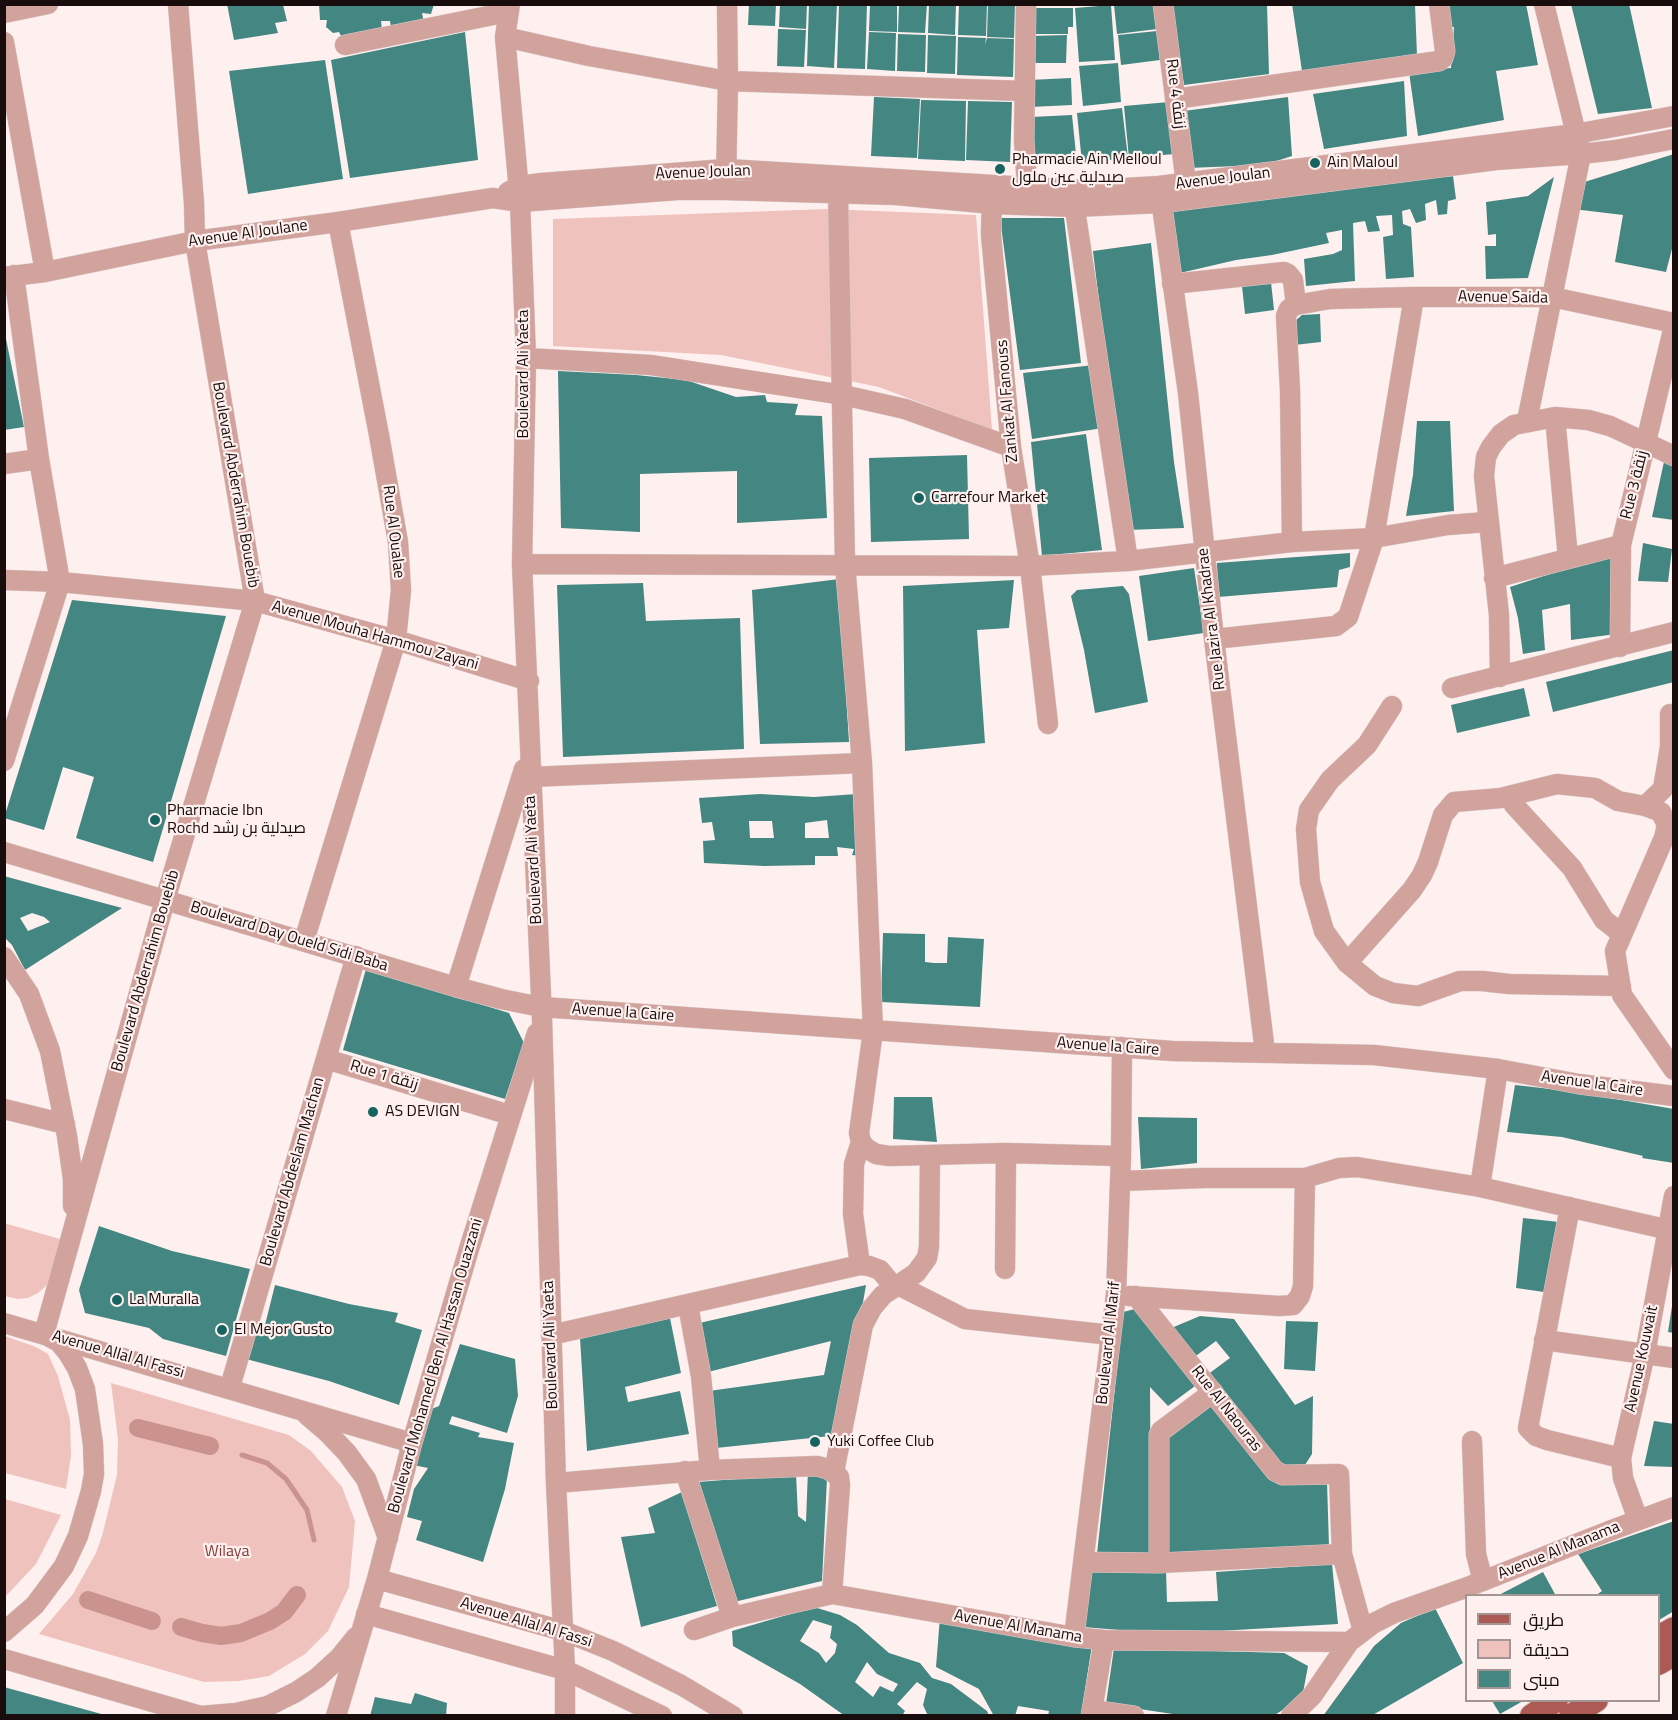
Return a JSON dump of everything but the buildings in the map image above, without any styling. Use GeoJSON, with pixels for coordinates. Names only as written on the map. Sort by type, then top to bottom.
{"type":"FeatureCollection","features":[{"type":"Feature","properties":{"kind":"main road"},"geometry":{"type":"LineString","coordinates":[[1660,1637],[1674,1629]]}},
{"type":"Feature","properties":{"kind":"main road"},"geometry":{"type":"LineString","coordinates":[[1660,1662],[1674,1654]]}},
{"type":"Feature","properties":{"kind":"main road"},"geometry":{"type":"LineString","coordinates":[[1532,1716],[1555,1702]]}},
{"type":"Feature","properties":{"kind":"street"},"geometry":{"type":"LineString","coordinates":[[4,13],[48,4]]}},
{"type":"Feature","properties":{"kind":"street","name":"Boulevard Abderrahim Bouebib"},"geometry":{"type":"LineString","coordinates":[[44,1334],[165,900],[255,601],[195,241],[178,4]]}},
{"type":"Feature","properties":{"kind":"street"},"geometry":{"type":"LineString","coordinates":[[726,190],[727,4]]}},
{"type":"Feature","properties":{"kind":"street"},"geometry":{"type":"LineString","coordinates":[[1026,4],[1024,140],[1027,188]]}},
{"type":"Feature","properties":{"kind":"street","name":"Rue 4 زنقة"},"geometry":{"type":"LineString","coordinates":[[1163,4],[1186,183]]}},
{"type":"Feature","properties":{"kind":"street"},"geometry":{"type":"LineString","coordinates":[[1175,99],[1439,61],[1446,51],[1439,4]]}},
{"type":"Feature","properties":{"kind":"street"},"geometry":{"type":"LineString","coordinates":[[1527,421],[1581,154],[1544,4]]}},
{"type":"Feature","properties":{"kind":"street"},"geometry":{"type":"LineString","coordinates":[[345,45],[470,12],[509,8]]}},
{"type":"Feature","properties":{"kind":"street","name":"Boulevard Ali Yaeta"},"geometry":{"type":"LineString","coordinates":[[509,8],[505,37],[520,194],[526,358],[522,564],[541,1013],[550,1335],[565,1670],[565,1716]]}},
{"type":"Feature","properties":{"kind":"street"},"geometry":{"type":"LineString","coordinates":[[505,37],[589,56],[728,81],[1024,91]]}},
{"type":"Feature","properties":{"kind":"street"},"geometry":{"type":"LineString","coordinates":[[4,42],[13,136],[45,272]]}},
{"type":"Feature","properties":{"kind":"street","name":"Avenue Joulan"},"geometry":{"type":"LineString","coordinates":[[1160,195],[1186,183],[1575,134],[1674,116]]}},
{"type":"Feature","properties":{"kind":"street","name":"Avenue Joulan"},"geometry":{"type":"LineString","coordinates":[[520,194],[726,169],[839,185],[992,195],[1073,198],[1160,195],[1496,160],[1581,154],[1674,139]]}},
{"type":"Feature","properties":{"kind":"street"},"geometry":{"type":"LineString","coordinates":[[839,185],[844,564],[862,763],[873,1031],[860,1133],[861,1142],[854,1164],[853,1214],[860,1265]]}},
{"type":"Feature","properties":{"kind":"street","name":"Avenue Joulan"},"geometry":{"type":"LineString","coordinates":[[520,194],[726,190],[839,185]]}},
{"type":"Feature","properties":{"kind":"street","name":"Avenue Joulan"},"geometry":{"type":"LineString","coordinates":[[992,195],[1027,188],[1073,198]]}},
{"type":"Feature","properties":{"kind":"street","name":"Avenue Al Joulane"},"geometry":{"type":"LineString","coordinates":[[9,276],[45,272],[195,241],[520,194]]}},
{"type":"Feature","properties":{"kind":"street","name":"Zankat Al Fanouss"},"geometry":{"type":"LineString","coordinates":[[992,195],[992,241],[1011,447],[1030,566],[1048,724]]}},
{"type":"Feature","properties":{"kind":"street","name":"Rue Jazira Al Khadrae"},"geometry":{"type":"LineString","coordinates":[[1160,195],[1188,393],[1214,639],[1265,1052]]}},
{"type":"Feature","properties":{"kind":"street"},"geometry":{"type":"LineString","coordinates":[[1073,198],[1128,561]]}},
{"type":"Feature","properties":{"kind":"street","name":"Rue Al Oualae"},"geometry":{"type":"LineString","coordinates":[[304,941],[396,640],[400,590],[398,542],[338,222]]}},
{"type":"Feature","properties":{"kind":"street"},"geometry":{"type":"LineString","coordinates":[[1172,284],[1284,272],[1293,280],[1296,305],[1289,309],[1286,316],[1290,390],[1292,543]]}},
{"type":"Feature","properties":{"kind":"street"},"geometry":{"type":"LineString","coordinates":[[4,761],[60,582],[9,276]]}},
{"type":"Feature","properties":{"kind":"street"},"geometry":{"type":"LineString","coordinates":[[1214,639],[1336,626],[1350,613],[1374,538],[1414,297]]}},
{"type":"Feature","properties":{"kind":"street","name":"Avenue Saida"},"geometry":{"type":"LineString","coordinates":[[1296,305],[1330,299],[1552,297],[1674,324]]}},
{"type":"Feature","properties":{"kind":"street","name":"Rue 3 زنقة"},"geometry":{"type":"LineString","coordinates":[[1620,647],[1620,545],[1674,324]]}},
{"type":"Feature","properties":{"kind":"street"},"geometry":{"type":"LineString","coordinates":[[526,358],[651,365],[843,396],[905,409],[1011,447]]}},
{"type":"Feature","properties":{"kind":"street"},"geometry":{"type":"LineString","coordinates":[[1555,417],[1568,558]]}},
{"type":"Feature","properties":{"kind":"street"},"geometry":{"type":"LineString","coordinates":[[1500,677],[1498,615],[1484,476],[1488,450],[1508,428],[1527,421],[1555,417],[1588,420],[1610,426],[1674,456]]}},
{"type":"Feature","properties":{"kind":"street"},"geometry":{"type":"LineString","coordinates":[[4,464],[39,459]]}},
{"type":"Feature","properties":{"kind":"street"},"geometry":{"type":"LineString","coordinates":[[522,564],[1030,566],[1128,561],[1292,543],[1374,538],[1448,525],[1487,522]]}},
{"type":"Feature","properties":{"kind":"street"},"geometry":{"type":"LineString","coordinates":[[1494,578],[1620,545]]}},
{"type":"Feature","properties":{"kind":"street","name":"Avenue Mouha Hammou Zayani"},"geometry":{"type":"LineString","coordinates":[[4,580],[60,582],[255,601],[396,640],[528,681]]}},
{"type":"Feature","properties":{"kind":"street"},"geometry":{"type":"LineString","coordinates":[[1452,688],[1674,632]]}},
{"type":"Feature","properties":{"kind":"street"},"geometry":{"type":"LineString","coordinates":[[1392,705],[1367,745],[1330,780],[1309,810],[1306,829],[1310,882],[1324,931],[1347,963],[1375,986],[1393,993],[1418,996],[1460,981],[1621,986]]}},
{"type":"Feature","properties":{"kind":"street"},"geometry":{"type":"LineString","coordinates":[[1645,806],[1663,789],[1670,747],[1670,714]]}},
{"type":"Feature","properties":{"kind":"street"},"geometry":{"type":"LineString","coordinates":[[456,987],[529,755]]}},
{"type":"Feature","properties":{"kind":"street"},"geometry":{"type":"LineString","coordinates":[[530,777],[862,763]]}},
{"type":"Feature","properties":{"kind":"street"},"geometry":{"type":"LineString","coordinates":[[1347,963],[1412,890],[1422,875],[1443,815],[1454,802],[1501,798],[1557,784],[1595,788],[1618,801],[1645,806],[1661,812],[1667,825],[1664,838],[1615,951],[1622,995],[1674,1070]]}},
{"type":"Feature","properties":{"kind":"street"},"geometry":{"type":"LineString","coordinates":[[1511,796],[1514,806],[1572,868],[1604,920],[1622,934]]}},
{"type":"Feature","properties":{"kind":"street","name":"Boulevard Day Oueld Sidi Baba"},"geometry":{"type":"LineString","coordinates":[[4,852],[501,999],[541,1013]]}},
{"type":"Feature","properties":{"kind":"street","name":"Boulevard Abdeslam Machan"},"geometry":{"type":"LineString","coordinates":[[230,1388],[356,956]]}},
{"type":"Feature","properties":{"kind":"street"},"geometry":{"type":"LineString","coordinates":[[4,957],[29,994],[47,1041],[73,1179],[74,1224]]}},
{"type":"Feature","properties":{"kind":"street","name":"Avenue la Caire"},"geometry":{"type":"LineString","coordinates":[[541,1013],[873,1031],[1173,1051],[1374,1055],[1498,1069],[1579,1084],[1674,1096]]}},
{"type":"Feature","properties":{"kind":"street","name":"Boulevard Mohamed Ben Al Hassan Ouazzani"},"geometry":{"type":"LineString","coordinates":[[336,1716],[377,1579],[412,1443],[541,1013]]}},
{"type":"Feature","properties":{"kind":"street","name":"Boulevard Al Marif"},"geometry":{"type":"LineString","coordinates":[[1074,1637],[1111,1335],[1126,1295],[1120,1181],[1122,1047]]}},
{"type":"Feature","properties":{"kind":"street","name":"Rue 1 زنقة"},"geometry":{"type":"LineString","coordinates":[[326,1059],[510,1115]]}},
{"type":"Feature","properties":{"kind":"street"},"geometry":{"type":"LineString","coordinates":[[1480,1187],[1498,1069]]}},
{"type":"Feature","properties":{"kind":"street"},"geometry":{"type":"LineString","coordinates":[[4,1109],[64,1124]]}},
{"type":"Feature","properties":{"kind":"street"},"geometry":{"type":"LineString","coordinates":[[861,1142],[876,1154],[889,1156],[1006,1153],[1121,1156]]}},
{"type":"Feature","properties":{"kind":"street"},"geometry":{"type":"LineString","coordinates":[[1005,1269],[1006,1153]]}},
{"type":"Feature","properties":{"kind":"street"},"geometry":{"type":"LineString","coordinates":[[834,1472],[862,1325],[883,1294],[916,1273],[927,1258],[930,1155]]}},
{"type":"Feature","properties":{"kind":"street"},"geometry":{"type":"LineString","coordinates":[[1120,1181],[1305,1178],[1339,1168],[1357,1167],[1480,1187],[1670,1231]]}},
{"type":"Feature","properties":{"kind":"street"},"geometry":{"type":"LineString","coordinates":[[1126,1295],[1279,1306],[1293,1305],[1300,1296],[1303,1286],[1305,1178]]}},
{"type":"Feature","properties":{"kind":"street","name":"Avenue Kouwait"},"geometry":{"type":"LineString","coordinates":[[1638,1520],[1623,1478],[1621,1458],[1670,1231],[1674,1196]]}},
{"type":"Feature","properties":{"kind":"street"},"geometry":{"type":"LineString","coordinates":[[1570,1207],[1544,1340],[1538,1385],[1528,1419],[1529,1431],[1546,1440],[1621,1458]]}},
{"type":"Feature","properties":{"kind":"street"},"geometry":{"type":"LineString","coordinates":[[550,1335],[860,1265],[880,1269],[896,1286],[965,1319],[1111,1335]]}},
{"type":"Feature","properties":{"kind":"street","name":"Rue Al Naouras"},"geometry":{"type":"LineString","coordinates":[[1126,1295],[1213,1392],[1275,1471],[1282,1476],[1339,1474],[1342,1554]]}},
{"type":"Feature","properties":{"kind":"street"},"geometry":{"type":"LineString","coordinates":[[688,1305],[701,1376],[710,1470]]}},
{"type":"Feature","properties":{"kind":"street","name":"Avenue Allal Al Fassi"},"geometry":{"type":"LineString","coordinates":[[4,1323],[412,1443]]}},
{"type":"Feature","properties":{"kind":"street"},"geometry":{"type":"LineString","coordinates":[[4,1632],[35,1605],[64,1566],[78,1536],[92,1491],[93,1444],[85,1389],[68,1353],[59,1342],[44,1334]]}},
{"type":"Feature","properties":{"kind":"street"},"geometry":{"type":"LineString","coordinates":[[1544,1340],[1674,1358]]}},
{"type":"Feature","properties":{"kind":"street"},"geometry":{"type":"LineString","coordinates":[[1160,1563],[1159,1435],[1161,1431],[1213,1392]]}},
{"type":"Feature","properties":{"kind":"street","name":"Avenue Allal Al Fassi"},"geometry":{"type":"LineString","coordinates":[[300,1409],[347,1453],[366,1479],[388,1538]]}},
{"type":"Feature","properties":{"kind":"street"},"geometry":{"type":"LineString","coordinates":[[1472,1441],[1476,1554],[1483,1581]]}},
{"type":"Feature","properties":{"kind":"street"},"geometry":{"type":"LineString","coordinates":[[556,1483],[710,1470],[817,1466],[834,1472],[839,1477],[840,1485],[832,1594]]}},
{"type":"Feature","properties":{"kind":"street"},"geometry":{"type":"LineString","coordinates":[[685,1472],[732,1617]]}},
{"type":"Feature","properties":{"kind":"street","name":"Avenue Al Manama"},"geometry":{"type":"LineString","coordinates":[[1294,1715],[1312,1696],[1356,1636],[1394,1613],[1674,1507]]}},
{"type":"Feature","properties":{"kind":"street"},"geometry":{"type":"LineString","coordinates":[[1084,1562],[1160,1563],[1342,1554],[1356,1636]]}},
{"type":"Feature","properties":{"kind":"street","name":"Avenue Allal Al Fassi"},"geometry":{"type":"LineString","coordinates":[[377,1579],[563,1631],[613,1651],[681,1685],[733,1716]]}},
{"type":"Feature","properties":{"kind":"street","name":"Avenue Al Manama"},"geometry":{"type":"LineString","coordinates":[[694,1630],[732,1617],[832,1594],[1074,1637],[1104,1640],[1356,1636]]}},
{"type":"Feature","properties":{"kind":"street"},"geometry":{"type":"LineString","coordinates":[[4,1659],[201,1716],[236,1713],[268,1706],[317,1678],[339,1658],[364,1623]]}},
{"type":"Feature","properties":{"kind":"street","name":"Avenue Allal Al Fassi"},"geometry":{"type":"LineString","coordinates":[[364,1623],[565,1670],[662,1716]]}},
{"type":"Feature","properties":{"kind":"street"},"geometry":{"type":"LineString","coordinates":[[1104,1640],[1092,1713],[1134,1716]]}},
{"type":"Feature","properties":{"kind":"green space"},"geometry":{"type":"Polygon","coordinates":[[[827,209],[976,215],[992,430],[879,387],[721,355],[553,346],[553,219],[827,209]]]}},
{"type":"Feature","properties":{"kind":"green space"},"geometry":{"type":"Polygon","coordinates":[[[4,1223],[60,1239],[51,1277],[46,1286],[28,1298],[18,1299],[5,1296],[4,1223]]]}},
{"type":"Feature","properties":{"kind":"green space"},"geometry":{"type":"Polygon","coordinates":[[[5,1336],[36,1347],[48,1354],[58,1376],[70,1420],[71,1455],[66,1489],[5,1473],[5,1336]]]}},
{"type":"Feature","properties":{"kind":"green space","name":"Wilaya"},"geometry":{"type":"Polygon","coordinates":[[[111,1383],[289,1435],[311,1451],[342,1487],[355,1521],[349,1587],[328,1631],[305,1654],[269,1676],[239,1681],[204,1682],[39,1634],[73,1594],[96,1553],[102,1536],[117,1475],[118,1440],[111,1383]]]}},
{"type":"Feature","properties":{"kind":"green space"},"geometry":{"type":"Polygon","coordinates":[[[5,1499],[61,1515],[36,1564],[5,1597],[5,1499]]]}},
{"type":"Feature","properties":{"kind":"waterway"},"geometry":{"type":"LineString","coordinates":[[138,1428],[210,1446]]}},
{"type":"Feature","properties":{"kind":"waterway"},"geometry":{"type":"LineString","coordinates":[[242,1455],[267,1463],[286,1479],[307,1510],[314,1540]]}},
{"type":"Feature","properties":{"kind":"waterway"},"geometry":{"type":"LineString","coordinates":[[181,1627],[221,1636],[241,1633],[270,1621],[284,1612],[297,1595]]}},
{"type":"Feature","properties":{"kind":"waterway"},"geometry":{"type":"LineString","coordinates":[[88,1600],[152,1621]]}},
{"type":"Feature","properties":{"kind":"place","name":"Ain Maloul"},"geometry":{"type":"Point","coordinates":[1315,163]}},
{"type":"Feature","properties":{"kind":"place","name":"Pharmacie Ain Melloul صيدلية عين ملول"},"geometry":{"type":"Point","coordinates":[1000,169]}},
{"type":"Feature","properties":{"kind":"place","name":"Carrefour Market"},"geometry":{"type":"Point","coordinates":[919,498]}},
{"type":"Feature","properties":{"kind":"place","name":"Pharmacie Ibn Rochd صيدلية بن رشد"},"geometry":{"type":"Point","coordinates":[155,820]}},
{"type":"Feature","properties":{"kind":"place","name":"AS DEVIGN"},"geometry":{"type":"Point","coordinates":[373,1112]}},
{"type":"Feature","properties":{"kind":"place","name":"La Muralla"},"geometry":{"type":"Point","coordinates":[117,1300]}},
{"type":"Feature","properties":{"kind":"place","name":"El Mejor Gusto"},"geometry":{"type":"Point","coordinates":[222,1330]}},
{"type":"Feature","properties":{"kind":"place","name":"Yuki Coffee Club"},"geometry":{"type":"Point","coordinates":[815,1442]}}]}
